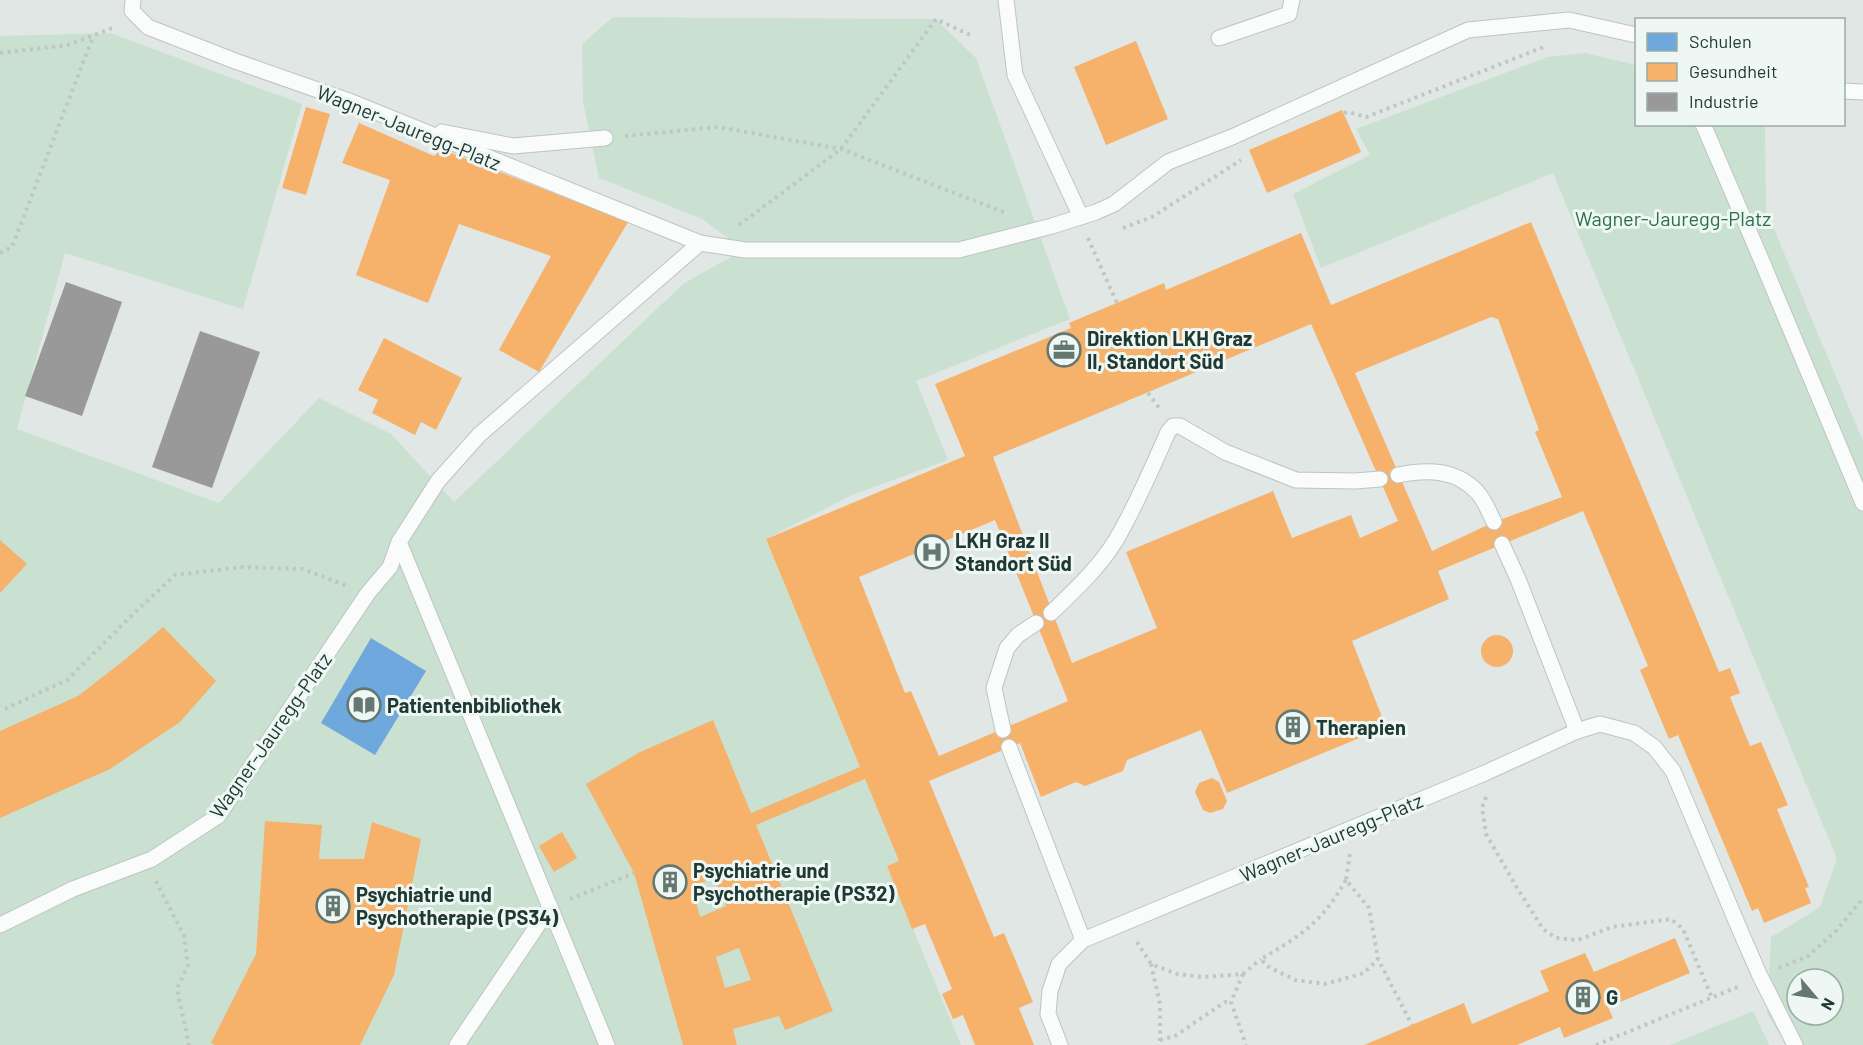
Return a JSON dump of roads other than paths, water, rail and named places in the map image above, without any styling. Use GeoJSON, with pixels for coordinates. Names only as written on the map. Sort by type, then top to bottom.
{"type":"FeatureCollection","features":[{"type":"Feature","properties":{"kind":"lane","name":"Wagner-Jauregg-Platz"},"geometry":{"type":"LineString","coordinates":[[133,0],[132,11],[148,27],[235,62],[349,101],[700,243],[745,250],[959,250],[1052,226],[1114,204],[1168,162],[1232,136],[1468,30],[1569,20],[1635,35]]}},
{"type":"Feature","properties":{"kind":"lane"},"geometry":{"type":"LineString","coordinates":[[1006,0],[1015,75],[1081,217]]}},
{"type":"Feature","properties":{"kind":"lane"},"geometry":{"type":"LineString","coordinates":[[1219,38],[1289,14],[1292,0]]}},
{"type":"Feature","properties":{"kind":"lane"},"geometry":{"type":"LineString","coordinates":[[1845,91],[1863,92]]}},
{"type":"Feature","properties":{"kind":"lane"},"geometry":{"type":"LineString","coordinates":[[406,126],[513,146],[605,138]]}},
{"type":"Feature","properties":{"kind":"lane"},"geometry":{"type":"LineString","coordinates":[[1703,126],[1863,503]]}},
{"type":"Feature","properties":{"kind":"lane","name":"Wagner-Jauregg-Platz"},"geometry":{"type":"LineString","coordinates":[[0,925],[73,889],[152,859],[218,816],[368,593],[390,567],[399,542],[438,481],[479,435],[700,243]]}},
{"type":"Feature","properties":{"kind":"lane"},"geometry":{"type":"LineString","coordinates":[[1051,613],[1082,583],[1115,541],[1173,426],[1180,426],[1225,452],[1296,480],[1355,482],[1380,479]]}},
{"type":"Feature","properties":{"kind":"lane"},"geometry":{"type":"LineString","coordinates":[[1398,475],[1432,471],[1457,478],[1477,491],[1494,522]]}},
{"type":"Feature","properties":{"kind":"lane"},"geometry":{"type":"LineString","coordinates":[[399,542],[607,1045]]}},
{"type":"Feature","properties":{"kind":"lane"},"geometry":{"type":"LineString","coordinates":[[1502,544],[1518,579],[1577,731]]}},
{"type":"Feature","properties":{"kind":"lane"},"geometry":{"type":"LineString","coordinates":[[1003,730],[994,688],[1007,648],[1018,635],[1036,623]]}},
{"type":"Feature","properties":{"kind":"lane","name":"Wagner-Jauregg-Platz"},"geometry":{"type":"LineString","coordinates":[[1060,1045],[1048,1014],[1050,991],[1059,964],[1083,940],[1485,773],[1577,731],[1600,724],[1634,733],[1654,747],[1673,771],[1760,976],[1795,1045]]}},
{"type":"Feature","properties":{"kind":"lane"},"geometry":{"type":"LineString","coordinates":[[1009,747],[1083,940]]}},
{"type":"Feature","properties":{"kind":"lane"},"geometry":{"type":"LineString","coordinates":[[457,1045],[550,907]]}},
{"type":"Feature","properties":{"kind":"place","name":"Direktion LKH Graz II, Standort Süd"},"geometry":{"type":"Point","coordinates":[1064,350]}},
{"type":"Feature","properties":{"kind":"place","name":"LKH Graz II Standort Süd"},"geometry":{"type":"Point","coordinates":[932,552]}},
{"type":"Feature","properties":{"kind":"place","name":"Patientenbibliothek"},"geometry":{"type":"Point","coordinates":[364,705]}},
{"type":"Feature","properties":{"kind":"place","name":"Therapien"},"geometry":{"type":"Point","coordinates":[1293,727]}},
{"type":"Feature","properties":{"kind":"place","name":"Psychiatrie und Psychotherapie (PS32)"},"geometry":{"type":"Point","coordinates":[670,882]}},
{"type":"Feature","properties":{"kind":"place","name":"Psychiatrie und Psychotherapie (PS34)"},"geometry":{"type":"Point","coordinates":[333,906]}},
{"type":"Feature","properties":{"kind":"place","name":"G"},"geometry":{"type":"Point","coordinates":[1583,997]}}]}
